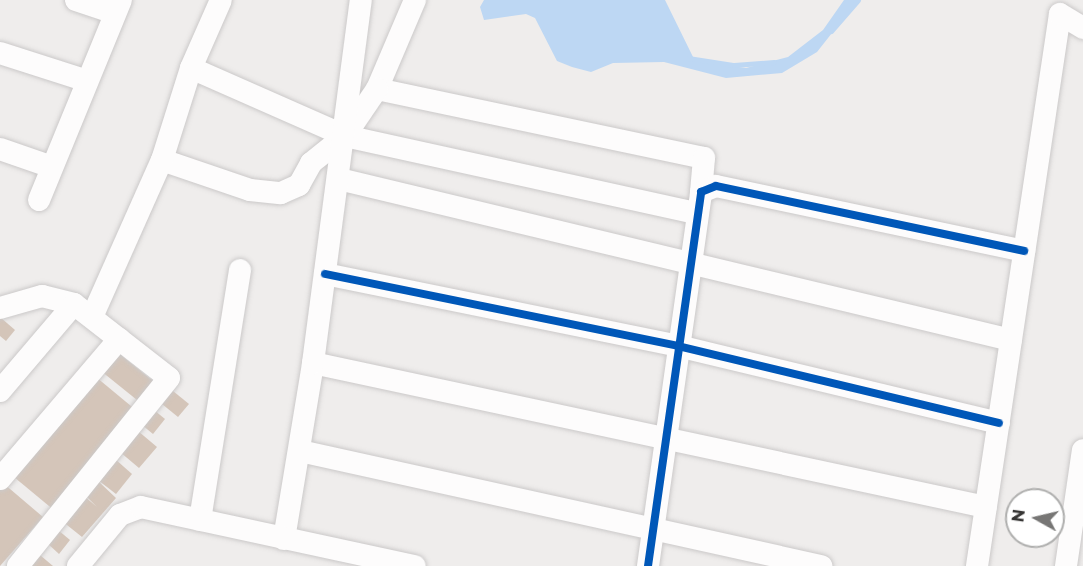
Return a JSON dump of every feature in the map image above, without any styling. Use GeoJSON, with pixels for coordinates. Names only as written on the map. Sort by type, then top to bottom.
{"type":"FeatureCollection","features":[{"type":"Feature","properties":{"kind":"street"},"geometry":{"type":"LineString","coordinates":[[39,200],[118,7],[76,0]]}},
{"type":"Feature","properties":{"kind":"street"},"geometry":{"type":"LineString","coordinates":[[0,391],[83,310],[162,160],[191,68],[221,0]]}},
{"type":"Feature","properties":{"kind":"street"},"geometry":{"type":"LineString","coordinates":[[284,539],[314,363],[361,0]]}},
{"type":"Feature","properties":{"kind":"street"},"geometry":{"type":"LineString","coordinates":[[162,160],[250,190],[281,193],[299,185],[311,163],[345,136],[377,89],[414,0]]}},
{"type":"Feature","properties":{"kind":"street"},"geometry":{"type":"LineString","coordinates":[[977,566],[1060,14],[1083,28]]}},
{"type":"Feature","properties":{"kind":"street"},"geometry":{"type":"LineString","coordinates":[[0,53],[87,81]]}},
{"type":"Feature","properties":{"kind":"street"},"geometry":{"type":"LineString","coordinates":[[191,68],[345,136],[698,202]]}},
{"type":"Feature","properties":{"kind":"street"},"geometry":{"type":"LineString","coordinates":[[377,89],[704,158],[648,566]]}},
{"type":"Feature","properties":{"kind":"street"},"geometry":{"type":"LineString","coordinates":[[0,149],[52,167]]}},
{"type":"Feature","properties":{"kind":"street"},"geometry":{"type":"LineString","coordinates":[[339,179],[689,265],[1011,340]]}},
{"type":"Feature","properties":{"kind":"street"},"geometry":{"type":"LineString","coordinates":[[698,202],[716,186],[1024,251]]}},
{"type":"Feature","properties":{"kind":"street"},"geometry":{"type":"LineString","coordinates":[[200,520],[240,270]]}},
{"type":"Feature","properties":{"kind":"street"},"geometry":{"type":"LineString","coordinates":[[325,274],[678,346],[999,423]]}},
{"type":"Feature","properties":{"kind":"street"},"geometry":{"type":"LineString","coordinates":[[0,308],[42,296],[83,310],[168,374],[168,383],[18,566]]}},
{"type":"Feature","properties":{"kind":"street"},"geometry":{"type":"LineString","coordinates":[[0,479],[119,339]]}},
{"type":"Feature","properties":{"kind":"street"},"geometry":{"type":"LineString","coordinates":[[314,363],[986,507]]}},
{"type":"Feature","properties":{"kind":"street"},"geometry":{"type":"LineString","coordinates":[[1066,566],[1083,450]]}},
{"type":"Feature","properties":{"kind":"street"},"geometry":{"type":"LineString","coordinates":[[300,451],[821,566]]}},
{"type":"Feature","properties":{"kind":"street"},"geometry":{"type":"LineString","coordinates":[[78,566],[120,515],[130,509],[141,507],[415,566]]}},
{"type":"Feature","properties":{"kind":"water"},"geometry":{"type":"Polygon","coordinates":[[[484,0],[665,0],[695,61],[746,68],[788,57],[823,30],[844,0],[858,0],[817,52],[782,73],[726,78],[664,62],[613,63],[591,72],[572,67],[557,61],[535,18],[526,14],[484,20],[480,7],[484,0]]]}},
{"type":"Feature","properties":{"kind":"building"},"geometry":{"type":"Polygon","coordinates":[[[0,317],[15,330],[6,341],[0,336],[0,317]]]}},
{"type":"Feature","properties":{"kind":"building"},"geometry":{"type":"Polygon","coordinates":[[[117,352],[153,381],[137,400],[101,371],[117,352]]]}},
{"type":"Feature","properties":{"kind":"building"},"geometry":{"type":"Polygon","coordinates":[[[96,377],[137,411],[55,511],[14,477],[96,377]]]}},
{"type":"Feature","properties":{"kind":"building"},"geometry":{"type":"Polygon","coordinates":[[[173,391],[189,404],[178,417],[162,404],[173,391]]]}},
{"type":"Feature","properties":{"kind":"building"},"geometry":{"type":"Polygon","coordinates":[[[154,410],[165,419],[153,434],[142,425],[154,410]]]}},
{"type":"Feature","properties":{"kind":"building"},"geometry":{"type":"Polygon","coordinates":[[[138,431],[157,447],[139,468],[120,452],[138,431]]]}},
{"type":"Feature","properties":{"kind":"building"},"geometry":{"type":"Polygon","coordinates":[[[115,459],[132,474],[116,494],[98,480],[115,459]]]}},
{"type":"Feature","properties":{"kind":"building"},"geometry":{"type":"Polygon","coordinates":[[[97,480],[116,498],[82,537],[62,521],[83,495],[97,507],[84,494],[97,480]]]}},
{"type":"Feature","properties":{"kind":"building"},"geometry":{"type":"Polygon","coordinates":[[[3,483],[43,517],[0,566],[0,486],[3,483]]]}},
{"type":"Feature","properties":{"kind":"building"},"geometry":{"type":"Polygon","coordinates":[[[58,530],[70,540],[59,554],[47,543],[58,530]]]}},
{"type":"Feature","properties":{"kind":"building"},"geometry":{"type":"Polygon","coordinates":[[[34,550],[53,566],[21,566],[34,550]]]}},
{"type":"Feature","properties":{"kind":"waterway"},"geometry":{"type":"LineString","coordinates":[[831,31],[858,0]]}},
{"type":"Feature","properties":{"kind":"waterway"},"geometry":{"type":"LineString","coordinates":[[688,58],[734,65],[774,62]]}},
{"type":"Feature","properties":{"kind":"cycle path"},"geometry":{"type":"LineString","coordinates":[[648,566],[701,192],[716,186],[1024,251]]}},
{"type":"Feature","properties":{"kind":"cycle path"},"geometry":{"type":"LineString","coordinates":[[325,274],[678,346],[999,423]]}}]}
